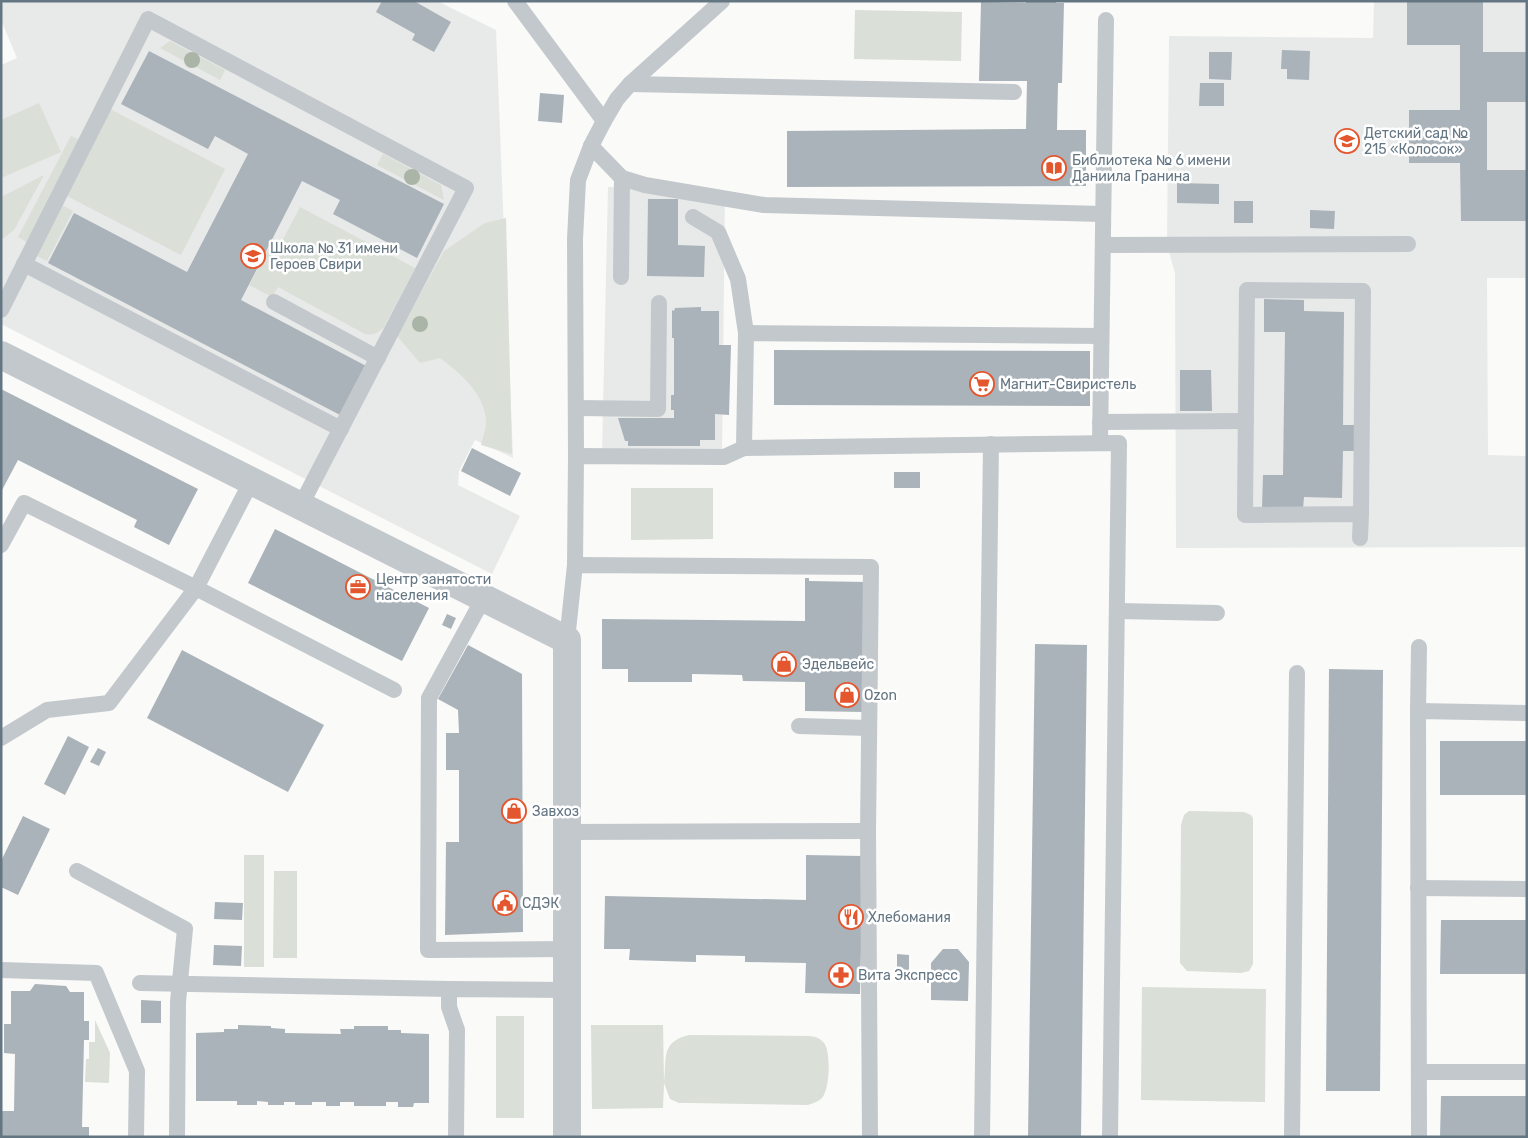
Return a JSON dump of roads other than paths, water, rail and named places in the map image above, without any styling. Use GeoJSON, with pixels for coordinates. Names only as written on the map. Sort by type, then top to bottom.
{"type":"FeatureCollection","features":[{"type":"Feature","properties":{"kind":"street"},"geometry":{"type":"LineString","coordinates":[[1,355],[567,640],[568,1137]]}},
{"type":"Feature","properties":{"kind":"lane"},"geometry":{"type":"LineString","coordinates":[[515,1],[604,120]]}},
{"type":"Feature","properties":{"kind":"lane"},"geometry":{"type":"LineString","coordinates":[[567,640],[575,565],[575,239],[578,180],[591,146],[617,99],[630,84],[722,1]]}},
{"type":"Feature","properties":{"kind":"lane"},"geometry":{"type":"LineString","coordinates":[[1,310],[148,20],[466,188],[300,507]]}},
{"type":"Feature","properties":{"kind":"lane"},"geometry":{"type":"LineString","coordinates":[[1100,443],[1106,20]]}},
{"type":"Feature","properties":{"kind":"lane"},"geometry":{"type":"LineString","coordinates":[[630,84],[1014,92]]}},
{"type":"Feature","properties":{"kind":"lane"},"geometry":{"type":"LineString","coordinates":[[591,146],[622,178],[645,186],[764,205],[1102,214]]}},
{"type":"Feature","properties":{"kind":"lane"},"geometry":{"type":"LineString","coordinates":[[621,277],[622,178]]}},
{"type":"Feature","properties":{"kind":"lane"},"geometry":{"type":"LineString","coordinates":[[693,217],[718,232],[738,279],[746,333],[744,448]]}},
{"type":"Feature","properties":{"kind":"lane"},"geometry":{"type":"LineString","coordinates":[[1103,245],[1408,244]]}},
{"type":"Feature","properties":{"kind":"lane"},"geometry":{"type":"LineString","coordinates":[[24,264],[341,429]]}},
{"type":"Feature","properties":{"kind":"lane"},"geometry":{"type":"LineString","coordinates":[[1360,538],[1361,514],[1363,291],[1247,290],[1245,515],[1361,514]]}},
{"type":"Feature","properties":{"kind":"lane"},"geometry":{"type":"LineString","coordinates":[[274,302],[378,358]]}},
{"type":"Feature","properties":{"kind":"lane"},"geometry":{"type":"LineString","coordinates":[[576,408],[658,409],[659,303]]}},
{"type":"Feature","properties":{"kind":"lane"},"geometry":{"type":"LineString","coordinates":[[746,333],[1101,336]]}},
{"type":"Feature","properties":{"kind":"lane"},"geometry":{"type":"LineString","coordinates":[[1100,422],[1246,421]]}},
{"type":"Feature","properties":{"kind":"lane"},"geometry":{"type":"LineString","coordinates":[[576,456],[724,458],[744,448],[1119,443],[1110,1137]]}},
{"type":"Feature","properties":{"kind":"lane"},"geometry":{"type":"LineString","coordinates":[[982,1137],[991,444]]}},
{"type":"Feature","properties":{"kind":"lane"},"geometry":{"type":"LineString","coordinates":[[1,738],[47,710],[109,703],[196,588],[252,482]]}},
{"type":"Feature","properties":{"kind":"lane"},"geometry":{"type":"LineString","coordinates":[[1,545],[24,503],[196,588],[394,690]]}},
{"type":"Feature","properties":{"kind":"lane"},"geometry":{"type":"LineString","coordinates":[[575,565],[871,567],[868,831],[870,1137]]}},
{"type":"Feature","properties":{"kind":"lane"},"geometry":{"type":"LineString","coordinates":[[483,599],[429,698],[428,950],[568,950]]}},
{"type":"Feature","properties":{"kind":"lane"},"geometry":{"type":"LineString","coordinates":[[1117,611],[1217,613]]}},
{"type":"Feature","properties":{"kind":"lane"},"geometry":{"type":"LineString","coordinates":[[1419,647],[1419,1137]]}},
{"type":"Feature","properties":{"kind":"lane"},"geometry":{"type":"LineString","coordinates":[[1292,1137],[1297,673]]}},
{"type":"Feature","properties":{"kind":"lane"},"geometry":{"type":"LineString","coordinates":[[1418,711],[1527,713]]}},
{"type":"Feature","properties":{"kind":"lane"},"geometry":{"type":"LineString","coordinates":[[799,726],[869,728]]}},
{"type":"Feature","properties":{"kind":"lane"},"geometry":{"type":"LineString","coordinates":[[568,832],[868,831]]}},
{"type":"Feature","properties":{"kind":"lane"},"geometry":{"type":"LineString","coordinates":[[77,871],[185,929],[179,984],[177,1137]]}},
{"type":"Feature","properties":{"kind":"lane"},"geometry":{"type":"LineString","coordinates":[[1418,888],[1527,889]]}},
{"type":"Feature","properties":{"kind":"lane"},"geometry":{"type":"LineString","coordinates":[[1,970],[96,973],[137,1071],[136,1137]]}},
{"type":"Feature","properties":{"kind":"lane"},"geometry":{"type":"LineString","coordinates":[[140,983],[567,990]]}},
{"type":"Feature","properties":{"kind":"lane"},"geometry":{"type":"LineString","coordinates":[[449,989],[449,1007],[457,1030],[456,1137]]}},
{"type":"Feature","properties":{"kind":"lane"},"geometry":{"type":"LineString","coordinates":[[1419,1072],[1527,1072]]}},
{"type":"Feature","properties":{"kind":"place","name":"Детский сад № 215 «Колосок»"},"geometry":{"type":"Point","coordinates":[1347,141]}},
{"type":"Feature","properties":{"kind":"place","name":"Библиотека № 6 имени Даниила Гранина"},"geometry":{"type":"Point","coordinates":[1054,168]}},
{"type":"Feature","properties":{"kind":"place","name":"Школа № 31 имени Героев Свири"},"geometry":{"type":"Point","coordinates":[253,256]}},
{"type":"Feature","properties":{"kind":"place","name":"Магнит-Свиристель"},"geometry":{"type":"Point","coordinates":[982,384]}},
{"type":"Feature","properties":{"kind":"place","name":"Центр занятости населения"},"geometry":{"type":"Point","coordinates":[358,587]}},
{"type":"Feature","properties":{"kind":"place","name":"Эдельвейс"},"geometry":{"type":"Point","coordinates":[784,664]}},
{"type":"Feature","properties":{"kind":"place","name":"Ozon"},"geometry":{"type":"Point","coordinates":[847,695]}},
{"type":"Feature","properties":{"kind":"place","name":"Завхоз"},"geometry":{"type":"Point","coordinates":[514,811]}},
{"type":"Feature","properties":{"kind":"place","name":"СДЭК"},"geometry":{"type":"Point","coordinates":[505,903]}},
{"type":"Feature","properties":{"kind":"place","name":"Хлебомания"},"geometry":{"type":"Point","coordinates":[851,917]}},
{"type":"Feature","properties":{"kind":"place","name":"Вита Экспресс"},"geometry":{"type":"Point","coordinates":[841,975]}}]}
